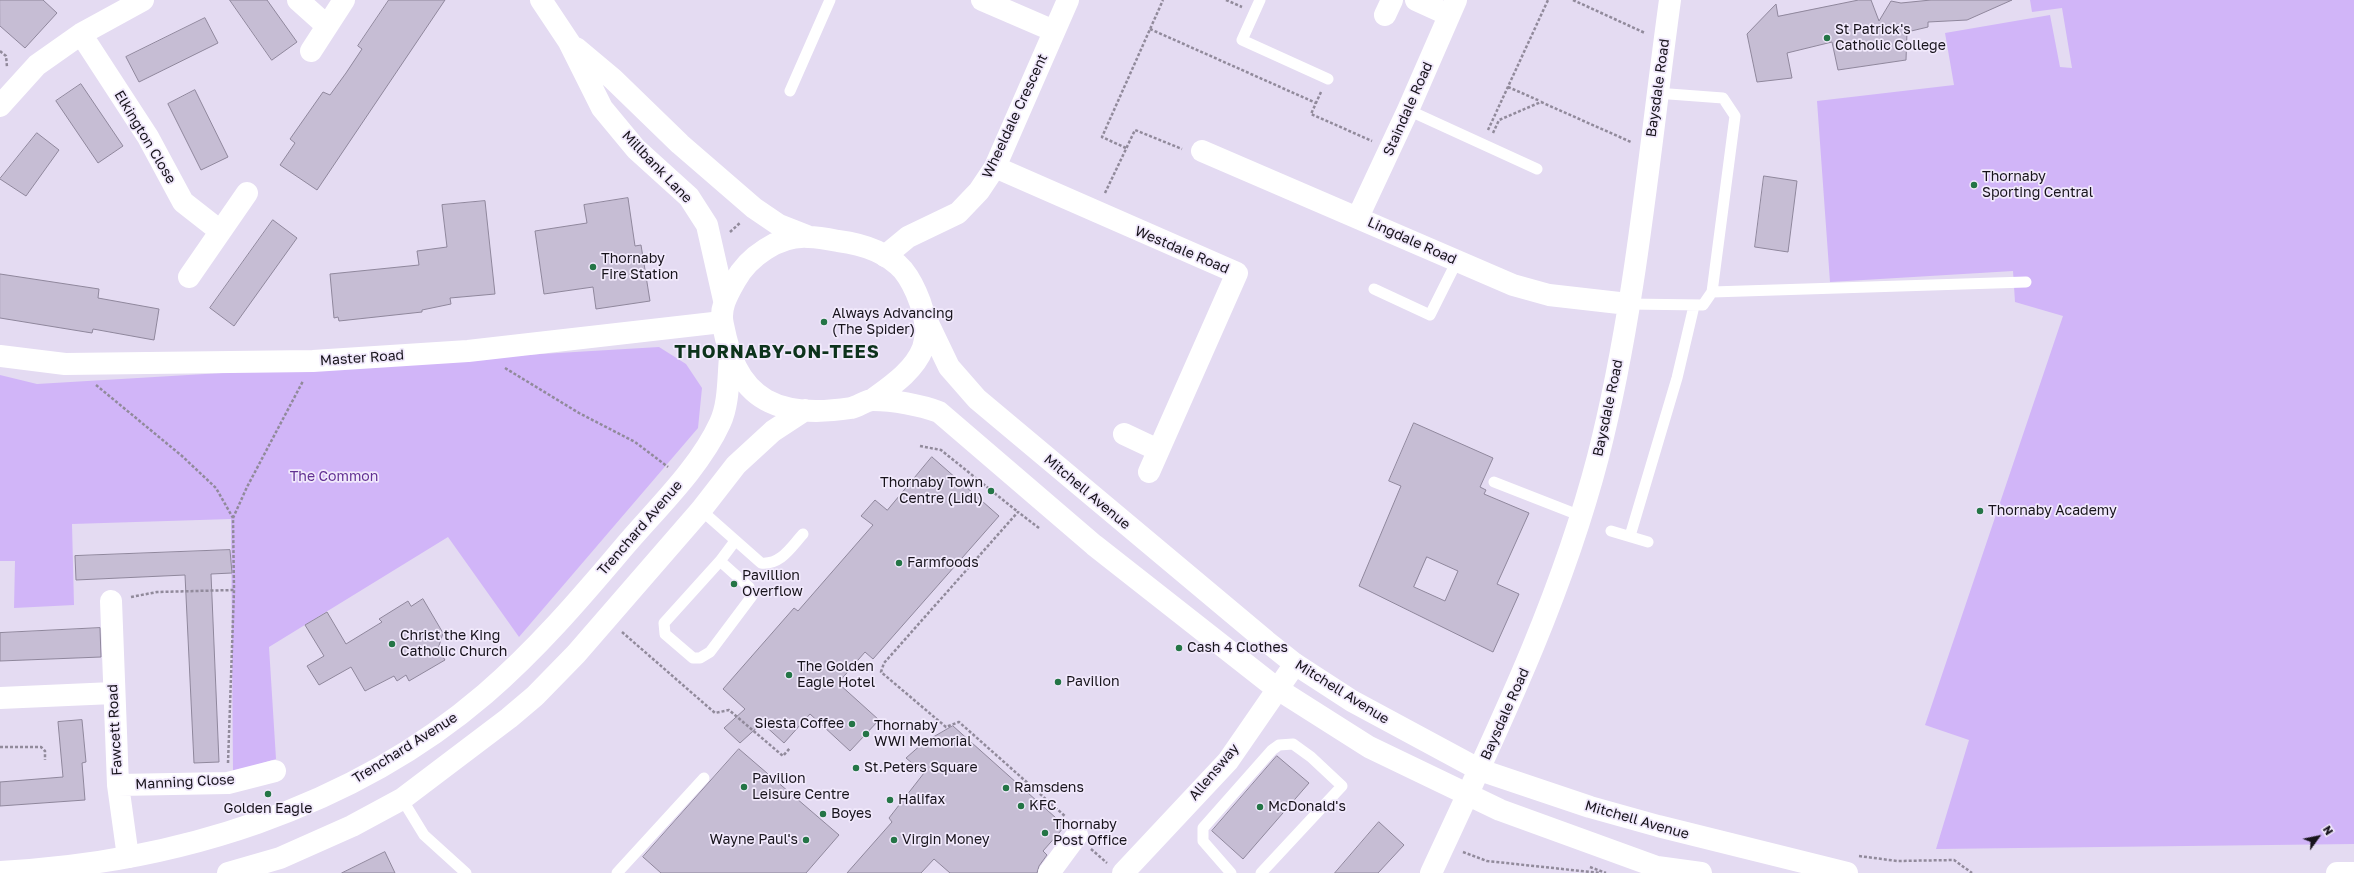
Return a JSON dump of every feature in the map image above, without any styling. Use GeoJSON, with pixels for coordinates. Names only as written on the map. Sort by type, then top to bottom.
{"type":"FeatureCollection","features":[{"type":"Feature","properties":{"kind":"street"},"geometry":{"type":"LineString","coordinates":[[0,106],[37,65],[81,34],[143,0]]}},
{"type":"Feature","properties":{"kind":"street"},"geometry":{"type":"LineString","coordinates":[[298,0],[327,26]]}},
{"type":"Feature","properties":{"kind":"street"},"geometry":{"type":"LineString","coordinates":[[311,51],[344,0]]}},
{"type":"Feature","properties":{"kind":"street","name":"Millbank Lane"},"geometry":{"type":"LineString","coordinates":[[541,0],[569,42],[602,108],[636,149],[689,196],[707,225],[714,247],[724,300]]}},
{"type":"Feature","properties":{"kind":"street"},"geometry":{"type":"LineString","coordinates":[[982,0],[1054,31]]}},
{"type":"Feature","properties":{"kind":"street","name":"Wheeldale Crescent"},"geometry":{"type":"LineString","coordinates":[[885,256],[908,237],[958,213],[979,192],[995,167],[1068,0]]}},
{"type":"Feature","properties":{"kind":"street"},"geometry":{"type":"LineString","coordinates":[[1416,0],[1452,7]]}},
{"type":"Feature","properties":{"kind":"street","name":"Baysdale Road"},"geometry":{"type":"LineString","coordinates":[[1431,873],[1519,685],[1550,607],[1581,516],[1598,457],[1616,379],[1628,304],[1670,0]]}},
{"type":"Feature","properties":{"kind":"street","name":"Staindale Road"},"geometry":{"type":"LineString","coordinates":[[1358,217],[1408,110],[1452,7]]}},
{"type":"Feature","properties":{"kind":"street","name":"Elkington Close"},"geometry":{"type":"LineString","coordinates":[[81,34],[148,137],[183,202],[220,231]]}},
{"type":"Feature","properties":{"kind":"street","name":"Millbank Lane"},"geometry":{"type":"LineString","coordinates":[[569,42],[613,79],[680,144],[754,208],[779,225],[807,236]]}},
{"type":"Feature","properties":{"kind":"street","name":"Lingdale Road"},"geometry":{"type":"LineString","coordinates":[[1202,151],[1513,285],[1549,294],[1628,304]]}},
{"type":"Feature","properties":{"kind":"street","name":"Westdale Road"},"geometry":{"type":"LineString","coordinates":[[995,167],[1096,213],[1237,273],[1149,472]]}},
{"type":"Feature","properties":{"kind":"street"},"geometry":{"type":"LineString","coordinates":[[189,277],[248,193]]}},
{"type":"Feature","properties":{"kind":"street","name":"Mitchell Avenue"},"geometry":{"type":"LineString","coordinates":[[926,319],[923,348],[900,380],[872,400],[853,408],[806,410],[785,408],[765,400],[740,377],[730,354],[722,322],[724,300],[739,274],[756,255],[780,242],[807,236],[858,244],[876,250],[902,269],[914,285],[926,319],[949,367],[977,399],[1130,529],[1295,664],[1352,701],[1442,751],[1480,770],[1590,807],[1658,826],[1852,864]]}},
{"type":"Feature","properties":{"kind":"street","name":"Master Road"},"geometry":{"type":"LineString","coordinates":[[0,356],[65,364],[313,361],[483,349],[722,322]]}},
{"type":"Feature","properties":{"kind":"street","name":"Trenchard Avenue"},"geometry":{"type":"LineString","coordinates":[[0,872],[82,864],[128,857],[239,831],[317,800],[375,770],[450,722],[485,694],[549,632],[698,460],[721,422],[727,392],[730,354]]}},
{"type":"Feature","properties":{"kind":"street"},"geometry":{"type":"LineString","coordinates":[[872,400],[910,405],[939,412],[1094,545],[1276,688],[1369,746],[1500,810],[1657,867],[1701,873]]}},
{"type":"Feature","properties":{"kind":"street"},"geometry":{"type":"LineString","coordinates":[[235,872],[287,854],[352,826],[402,799],[509,718],[535,696],[576,654],[701,510],[736,466],[773,431],[806,410]]}},
{"type":"Feature","properties":{"kind":"street"},"geometry":{"type":"LineString","coordinates":[[1124,434],[1158,450]]}},
{"type":"Feature","properties":{"kind":"street","name":"Fawcett Road"},"geometry":{"type":"LineString","coordinates":[[111,601],[113,693],[118,785],[128,857]]}},
{"type":"Feature","properties":{"kind":"street"},"geometry":{"type":"LineString","coordinates":[[549,632],[576,654]]}},
{"type":"Feature","properties":{"kind":"street","name":"Allensway"},"geometry":{"type":"LineString","coordinates":[[1117,870],[1228,761],[1276,688],[1295,664]]}},
{"type":"Feature","properties":{"kind":"street"},"geometry":{"type":"LineString","coordinates":[[0,698],[113,693]]}},
{"type":"Feature","properties":{"kind":"street","name":"Manning Close"},"geometry":{"type":"LineString","coordinates":[[118,785],[228,783],[275,771]]}},
{"type":"Feature","properties":{"kind":"street"},"geometry":{"type":"LineString","coordinates":[[1049,873],[1077,835]]}},
{"type":"Feature","properties":{"kind":"street"},"geometry":{"type":"LineString","coordinates":[[2337,873],[2354,873]]}},
{"type":"Feature","properties":{"kind":"lane"},"geometry":{"type":"LineString","coordinates":[[790,91],[830,0]]}},
{"type":"Feature","properties":{"kind":"lane"},"geometry":{"type":"LineString","coordinates":[[1260,0],[1242,40],[1328,79]]}},
{"type":"Feature","properties":{"kind":"lane"},"geometry":{"type":"LineString","coordinates":[[1628,304],[1703,305],[1712,292],[1735,116],[1723,98],[1656,93]]}},
{"type":"Feature","properties":{"kind":"lane"},"geometry":{"type":"LineString","coordinates":[[1408,110],[1537,169]]}},
{"type":"Feature","properties":{"kind":"lane"},"geometry":{"type":"LineString","coordinates":[[1374,289],[1430,315],[1457,260]]}},
{"type":"Feature","properties":{"kind":"lane"},"geometry":{"type":"LineString","coordinates":[[1712,292],[2026,282]]}},
{"type":"Feature","properties":{"kind":"lane"},"geometry":{"type":"LineString","coordinates":[[1630,536],[1677,378],[1694,306]]}},
{"type":"Feature","properties":{"kind":"lane"},"geometry":{"type":"LineString","coordinates":[[1494,482],[1581,516]]}},
{"type":"Feature","properties":{"kind":"lane"},"geometry":{"type":"LineString","coordinates":[[701,510],[761,564],[772,564],[783,556],[803,534]]}},
{"type":"Feature","properties":{"kind":"lane"},"geometry":{"type":"LineString","coordinates":[[1611,531],[1648,542]]}},
{"type":"Feature","properties":{"kind":"lane"},"geometry":{"type":"LineString","coordinates":[[720,561],[750,587],[752,596],[710,652],[700,658],[693,658],[665,634],[664,623],[720,561],[735,541]]}},
{"type":"Feature","properties":{"kind":"lane"},"geometry":{"type":"LineString","coordinates":[[1230,873],[1203,841],[1203,828],[1272,750],[1286,744],[1299,747],[1342,786],[1261,873]]}},
{"type":"Feature","properties":{"kind":"lane"},"geometry":{"type":"LineString","coordinates":[[617,873],[704,778]]}},
{"type":"Feature","properties":{"kind":"lane"},"geometry":{"type":"LineString","coordinates":[[402,799],[424,835],[466,873]]}},
{"type":"Feature","properties":{"kind":"path"},"geometry":{"type":"LineString","coordinates":[[1126,148],[1102,138],[1163,0]]}},
{"type":"Feature","properties":{"kind":"path"},"geometry":{"type":"LineString","coordinates":[[1485,145],[1508,87],[1548,0]]}},
{"type":"Feature","properties":{"kind":"path"},"geometry":{"type":"LineString","coordinates":[[1573,0],[1664,42]]}},
{"type":"Feature","properties":{"kind":"path"},"geometry":{"type":"LineString","coordinates":[[1150,29],[1316,102]]}},
{"type":"Feature","properties":{"kind":"path"},"geometry":{"type":"LineString","coordinates":[[1328,79],[1311,114],[1390,149]]}},
{"type":"Feature","properties":{"kind":"path"},"geometry":{"type":"LineString","coordinates":[[1508,87],[1650,150]]}},
{"type":"Feature","properties":{"kind":"path"},"geometry":{"type":"LineString","coordinates":[[1485,145],[1499,120],[1541,102]]}},
{"type":"Feature","properties":{"kind":"path"},"geometry":{"type":"LineString","coordinates":[[1096,213],[1135,130],[1178,148],[1202,151]]}},
{"type":"Feature","properties":{"kind":"path"},"geometry":{"type":"LineString","coordinates":[[714,247],[754,208]]}},
{"type":"Feature","properties":{"kind":"path"},"geometry":{"type":"LineString","coordinates":[[483,349],[510,371],[579,413],[642,446],[682,479]]}},
{"type":"Feature","properties":{"kind":"path"},"geometry":{"type":"LineString","coordinates":[[228,783],[234,590],[233,518],[313,361]]}},
{"type":"Feature","properties":{"kind":"path"},"geometry":{"type":"LineString","coordinates":[[90,381],[164,441],[216,488],[233,518]]}},
{"type":"Feature","properties":{"kind":"path"},"geometry":{"type":"LineString","coordinates":[[920,446],[941,450],[1044,531]]}},
{"type":"Feature","properties":{"kind":"path"},"geometry":{"type":"LineString","coordinates":[[1018,512],[884,663],[881,672],[946,727],[959,722],[1070,821],[1077,835],[1117,870]]}},
{"type":"Feature","properties":{"kind":"path"},"geometry":{"type":"LineString","coordinates":[[111,601],[157,592],[234,590]]}},
{"type":"Feature","properties":{"kind":"path"},"geometry":{"type":"LineString","coordinates":[[607,618],[716,713],[729,710],[783,756],[790,748]]}},
{"type":"Feature","properties":{"kind":"path"},"geometry":{"type":"LineString","coordinates":[[0,747],[41,747],[45,751],[45,760]]}},
{"type":"Feature","properties":{"kind":"path"},"geometry":{"type":"LineString","coordinates":[[1444,844],[1487,862],[1600,873]]}},
{"type":"Feature","properties":{"kind":"path"},"geometry":{"type":"LineString","coordinates":[[1852,864],[1897,861],[1954,860],[1972,873]]}},
{"type":"Feature","properties":{"kind":"green space"},"geometry":{"type":"Polygon","coordinates":[[[2030,0],[2354,0],[2354,844],[1936,849],[1969,740],[1925,725],[2063,316],[2015,302],[2013,271],[1830,282],[1817,101],[1954,85],[1945,33],[2050,15],[2060,67],[2072,68],[2062,8],[2032,12],[2030,0]]]}},
{"type":"Feature","properties":{"kind":"green space","name":"The Common"},"geometry":{"type":"Polygon","coordinates":[[[659,347],[686,364],[702,388],[698,428],[519,637],[448,537],[269,647],[276,759],[233,772],[231,519],[72,524],[74,605],[14,608],[15,561],[0,561],[0,375],[37,384],[659,347]]]}},
{"type":"Feature","properties":{"kind":"building"},"geometry":{"type":"Polygon","coordinates":[[[0,0],[43,0],[57,13],[25,48],[0,26],[0,0]]]}},
{"type":"Feature","properties":{"kind":"building"},"geometry":{"type":"Polygon","coordinates":[[[230,0],[267,0],[297,42],[272,60],[230,0]]]}},
{"type":"Feature","properties":{"kind":"building"},"geometry":{"type":"Polygon","coordinates":[[[389,0],[445,0],[317,190],[280,165],[295,143],[290,139],[323,92],[330,95],[346,73],[362,49],[358,46],[389,0]]]}},
{"type":"Feature","properties":{"kind":"building","name":"St Patrick's Catholic College"},"geometry":{"type":"Polygon","coordinates":[[[1859,0],[1871,0],[1879,21],[1891,1],[1901,3],[1931,0],[2012,0],[1967,20],[1928,22],[1928,27],[1907,32],[1906,60],[1838,70],[1832,42],[1787,53],[1792,78],[1757,82],[1747,34],[1776,4],[1778,16],[1859,0]]]}},
{"type":"Feature","properties":{"kind":"building"},"geometry":{"type":"Polygon","coordinates":[[[205,18],[218,43],[139,82],[126,57],[205,18]]]}},
{"type":"Feature","properties":{"kind":"building"},"geometry":{"type":"Polygon","coordinates":[[[81,84],[123,146],[98,163],[56,101],[81,84]]]}},
{"type":"Feature","properties":{"kind":"building"},"geometry":{"type":"Polygon","coordinates":[[[195,90],[228,157],[201,170],[168,104],[195,90]]]}},
{"type":"Feature","properties":{"kind":"building"},"geometry":{"type":"Polygon","coordinates":[[[37,133],[59,150],[26,196],[0,179],[37,133]]]}},
{"type":"Feature","properties":{"kind":"building"},"geometry":{"type":"Polygon","coordinates":[[[1764,176],[1797,181],[1788,252],[1755,247],[1764,176]]]}},
{"type":"Feature","properties":{"kind":"building","name":"Thornaby Fire Station"},"geometry":{"type":"Polygon","coordinates":[[[628,198],[635,246],[641,245],[650,301],[596,309],[593,287],[544,294],[535,231],[587,223],[584,205],[628,198]]]}},
{"type":"Feature","properties":{"kind":"building"},"geometry":{"type":"Polygon","coordinates":[[[485,201],[495,294],[450,298],[451,304],[422,310],[422,312],[339,321],[338,317],[334,318],[330,274],[419,265],[417,251],[447,247],[442,205],[485,201]]]}},
{"type":"Feature","properties":{"kind":"building"},"geometry":{"type":"Polygon","coordinates":[[[273,220],[297,238],[234,326],[210,308],[273,220]]]}},
{"type":"Feature","properties":{"kind":"building"},"geometry":{"type":"Polygon","coordinates":[[[0,274],[99,289],[98,298],[159,309],[154,340],[93,329],[92,333],[0,318],[0,274]]]}},
{"type":"Feature","properties":{"kind":"building"},"geometry":{"type":"Polygon","coordinates":[[[1414,423],[1493,458],[1480,487],[1486,490],[1484,494],[1529,513],[1497,584],[1519,594],[1493,652],[1359,586],[1401,486],[1389,481],[1414,423]],[[1427,557],[1414,587],[1445,601],[1458,571],[1427,557]]]}},
{"type":"Feature","properties":{"kind":"building"},"geometry":{"type":"Polygon","coordinates":[[[932,457],[999,516],[873,659],[865,652],[838,683],[879,720],[850,751],[810,714],[784,743],[762,723],[740,743],[724,728],[745,709],[723,689],[794,608],[798,611],[873,525],[861,516],[875,500],[887,510],[932,457]]]}},
{"type":"Feature","properties":{"kind":"building"},"geometry":{"type":"Polygon","coordinates":[[[230,550],[232,573],[211,574],[219,762],[194,763],[185,575],[76,580],[75,556],[230,550]]]}},
{"type":"Feature","properties":{"kind":"building","name":"Christ the King Catholic Church"},"geometry":{"type":"Polygon","coordinates":[[[423,599],[443,633],[438,649],[445,660],[409,681],[406,675],[397,681],[394,676],[365,691],[351,667],[319,685],[307,666],[324,656],[305,625],[327,612],[346,644],[382,622],[379,619],[408,601],[411,606],[423,599]]]}},
{"type":"Feature","properties":{"kind":"building"},"geometry":{"type":"Polygon","coordinates":[[[100,628],[101,657],[0,661],[0,633],[100,628]]]}},
{"type":"Feature","properties":{"kind":"building"},"geometry":{"type":"Polygon","coordinates":[[[82,720],[86,762],[82,763],[85,800],[0,806],[0,782],[63,777],[58,722],[82,720]]]}},
{"type":"Feature","properties":{"kind":"building"},"geometry":{"type":"Polygon","coordinates":[[[953,726],[1065,826],[1043,851],[1047,855],[1039,866],[1037,873],[950,873],[934,859],[921,873],[847,873],[892,822],[889,818],[924,773],[906,758],[923,743],[953,726]]]}},
{"type":"Feature","properties":{"kind":"building","name":"Pavilion Leisure Centre"},"geometry":{"type":"Polygon","coordinates":[[[739,749],[839,835],[806,873],[661,873],[643,857],[739,749]]]}},
{"type":"Feature","properties":{"kind":"building","name":"McDonald's"},"geometry":{"type":"Polygon","coordinates":[[[1277,756],[1309,783],[1243,859],[1212,831],[1277,756]]]}},
{"type":"Feature","properties":{"kind":"building"},"geometry":{"type":"Polygon","coordinates":[[[1379,822],[1404,845],[1378,873],[1335,873],[1379,822]]]}},
{"type":"Feature","properties":{"kind":"building"},"geometry":{"type":"Polygon","coordinates":[[[385,852],[395,873],[342,873],[385,852]]]}},
{"type":"Feature","properties":{"kind":"place","name":"St Patrick's Catholic College"},"geometry":{"type":"Point","coordinates":[1827,38]}},
{"type":"Feature","properties":{"kind":"place","name":"Thornaby Sporting Central"},"geometry":{"type":"Point","coordinates":[1974,185]}},
{"type":"Feature","properties":{"kind":"place","name":"Thornaby Fire Station"},"geometry":{"type":"Point","coordinates":[593,267]}},
{"type":"Feature","properties":{"kind":"place","name":"Always Advancing (The Spider)"},"geometry":{"type":"Point","coordinates":[824,322]}},
{"type":"Feature","properties":{"kind":"place","name":"Thornaby Town Centre (Lidl)"},"geometry":{"type":"Point","coordinates":[991,491]}},
{"type":"Feature","properties":{"kind":"place","name":"Thornaby Academy"},"geometry":{"type":"Point","coordinates":[1980,511]}},
{"type":"Feature","properties":{"kind":"place","name":"Farmfoods"},"geometry":{"type":"Point","coordinates":[899,563]}},
{"type":"Feature","properties":{"kind":"place","name":"Pavillion Overflow"},"geometry":{"type":"Point","coordinates":[734,584]}},
{"type":"Feature","properties":{"kind":"place","name":"Christ the King Catholic Church"},"geometry":{"type":"Point","coordinates":[392,644]}},
{"type":"Feature","properties":{"kind":"place","name":"Cash 4 Clothes"},"geometry":{"type":"Point","coordinates":[1179,648]}},
{"type":"Feature","properties":{"kind":"place","name":"The Golden Eagle Hotel"},"geometry":{"type":"Point","coordinates":[789,675]}},
{"type":"Feature","properties":{"kind":"place","name":"Pavilion"},"geometry":{"type":"Point","coordinates":[1058,682]}},
{"type":"Feature","properties":{"kind":"place","name":"Siesta Coffee"},"geometry":{"type":"Point","coordinates":[852,724]}},
{"type":"Feature","properties":{"kind":"place","name":"Thornaby WWI Memorial"},"geometry":{"type":"Point","coordinates":[866,734]}},
{"type":"Feature","properties":{"kind":"place","name":"St.Peters Square"},"geometry":{"type":"Point","coordinates":[856,768]}},
{"type":"Feature","properties":{"kind":"place","name":"Pavilion Leisure Centre"},"geometry":{"type":"Point","coordinates":[744,787]}},
{"type":"Feature","properties":{"kind":"place","name":"Ramsdens"},"geometry":{"type":"Point","coordinates":[1006,788]}},
{"type":"Feature","properties":{"kind":"place","name":"Golden Eagle"},"geometry":{"type":"Point","coordinates":[268,794]}},
{"type":"Feature","properties":{"kind":"place","name":"Halifax"},"geometry":{"type":"Point","coordinates":[890,800]}},
{"type":"Feature","properties":{"kind":"place","name":"KFC"},"geometry":{"type":"Point","coordinates":[1021,806]}},
{"type":"Feature","properties":{"kind":"place","name":"McDonald's"},"geometry":{"type":"Point","coordinates":[1260,807]}},
{"type":"Feature","properties":{"kind":"place","name":"Boyes"},"geometry":{"type":"Point","coordinates":[823,814]}},
{"type":"Feature","properties":{"kind":"place","name":"Thornaby Post Office"},"geometry":{"type":"Point","coordinates":[1045,833]}},
{"type":"Feature","properties":{"kind":"place","name":"Wayne Paul's"},"geometry":{"type":"Point","coordinates":[806,840]}},
{"type":"Feature","properties":{"kind":"place","name":"Virgin Money"},"geometry":{"type":"Point","coordinates":[894,840]}},
{"type":"Feature","properties":{"kind":"district","name":"THORNABY-ON-TEES"},"geometry":{"type":"Point","coordinates":[777,352]}}]}
